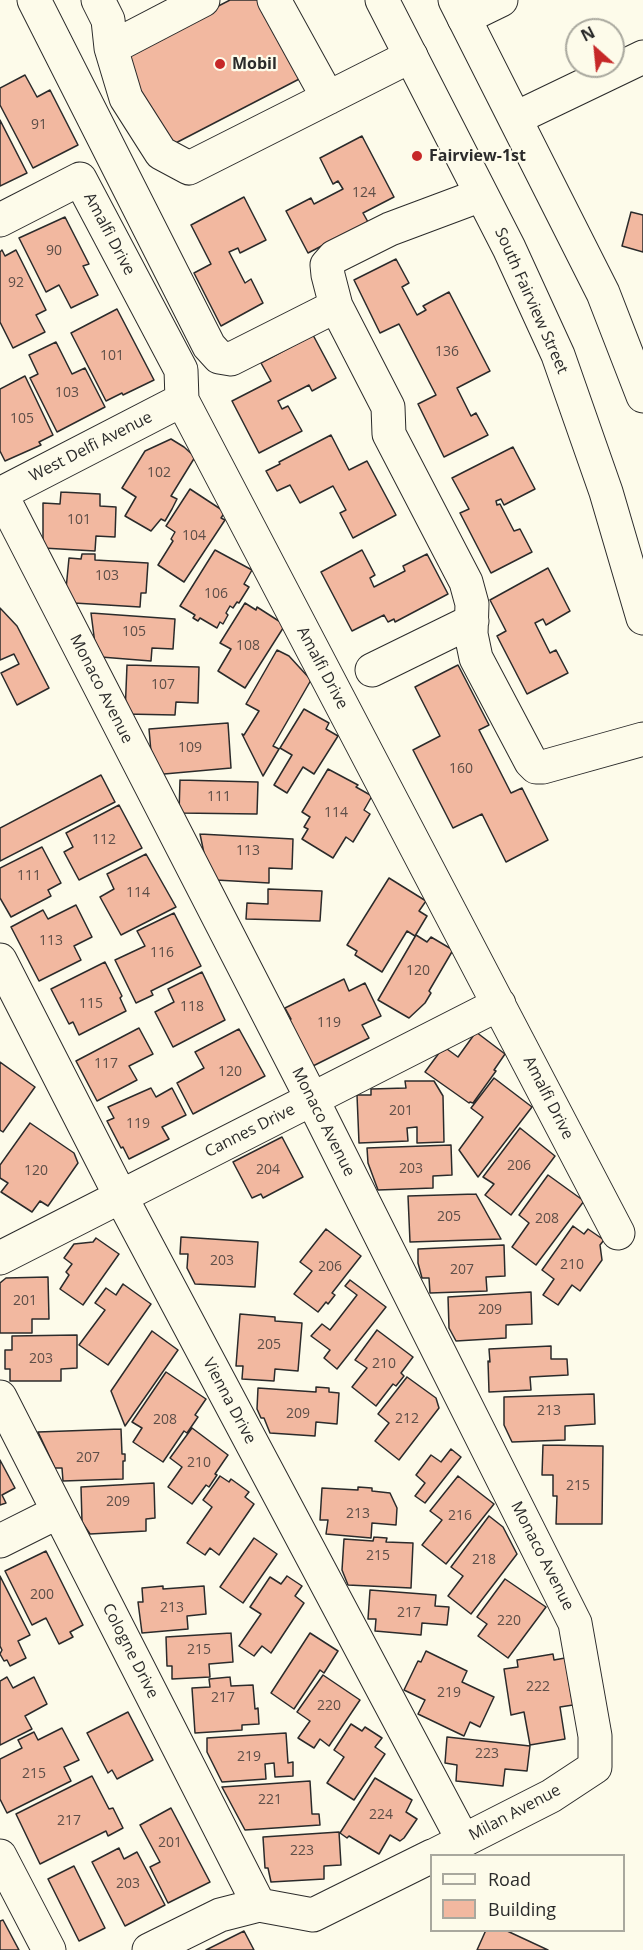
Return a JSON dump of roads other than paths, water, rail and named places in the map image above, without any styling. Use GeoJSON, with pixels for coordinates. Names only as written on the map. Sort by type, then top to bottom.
{"type":"FeatureCollection","features":[{"type":"Feature","properties":{"kind":"street"},"geometry":{"type":"LineString","coordinates":[[34,0],[209,346],[219,357],[231,359],[336,306]]}},
{"type":"Feature","properties":{"kind":"street"},"geometry":{"type":"LineString","coordinates":[[98,0],[108,20],[111,48],[126,98],[161,153],[189,168],[411,56]]}},
{"type":"Feature","properties":{"kind":"street"},"geometry":{"type":"LineString","coordinates":[[111,48],[203,0]]}},
{"type":"Feature","properties":{"kind":"street"},"geometry":{"type":"LineString","coordinates":[[274,0],[328,98]]}},
{"type":"Feature","properties":{"kind":"street","name":"South Fairview Street"},"geometry":{"type":"LineString","coordinates":[[382,0],[508,248],[558,355],[606,492],[643,618]]}},
{"type":"Feature","properties":{"kind":"street"},"geometry":{"type":"LineString","coordinates":[[501,0],[459,9],[603,293],[643,396]]}},
{"type":"Feature","properties":{"kind":"street"},"geometry":{"type":"LineString","coordinates":[[516,118],[643,57]]}},
{"type":"Feature","properties":{"kind":"street","name":"Amalfi Drive"},"geometry":{"type":"LineString","coordinates":[[0,220],[80,179],[181,370],[182,400],[618,1233]]}},
{"type":"Feature","properties":{"kind":"street"},"geometry":{"type":"LineString","coordinates":[[481,195],[390,229],[334,257],[327,265],[327,274],[336,306],[388,407],[389,434],[466,582],[472,604],[471,634],[477,658],[531,762],[536,767],[543,767],[643,739]]}},
{"type":"Feature","properties":{"kind":"street","name":"West Delfi Avenue"},"geometry":{"type":"LineString","coordinates":[[0,494],[182,400]]}},
{"type":"Feature","properties":{"kind":"street","name":"Monaco Avenue"},"geometry":{"type":"LineString","coordinates":[[0,494],[312,1099],[575,1623],[595,1736],[595,1767]]}},
{"type":"Feature","properties":{"kind":"street"},"geometry":{"type":"LineString","coordinates":[[372,670],[472,621]]}},
{"type":"Feature","properties":{"kind":"street","name":"Vienna Drive"},"geometry":{"type":"LineString","coordinates":[[0,960],[121,1197],[463,1840]]}},
{"type":"Feature","properties":{"kind":"street","name":"Cannes Drive"},"geometry":{"type":"LineString","coordinates":[[0,1258],[499,1004]]}},
{"type":"Feature","properties":{"kind":"street","name":"Cologne Drive"},"geometry":{"type":"LineString","coordinates":[[0,1397],[259,1905]]}},
{"type":"Feature","properties":{"kind":"street"},"geometry":{"type":"LineString","coordinates":[[0,1541],[58,1512]]}},
{"type":"Feature","properties":{"kind":"street","name":"Milan Avenue"},"geometry":{"type":"LineString","coordinates":[[436,1854],[551,1796],[595,1767]]}},
{"type":"Feature","properties":{"kind":"street"},"geometry":{"type":"LineString","coordinates":[[0,1856],[49,1950]]}},
{"type":"Feature","properties":{"kind":"street","name":"Milan Avenue"},"geometry":{"type":"LineString","coordinates":[[149,1950],[220,1915],[259,1905],[314,1915],[430,1857]]}},
{"type":"Feature","properties":{"kind":"place","name":"Mobil"},"geometry":{"type":"Point","coordinates":[220,64]}},
{"type":"Feature","properties":{"kind":"place","name":"Fairview-1st"},"geometry":{"type":"Point","coordinates":[417,156]}}]}
